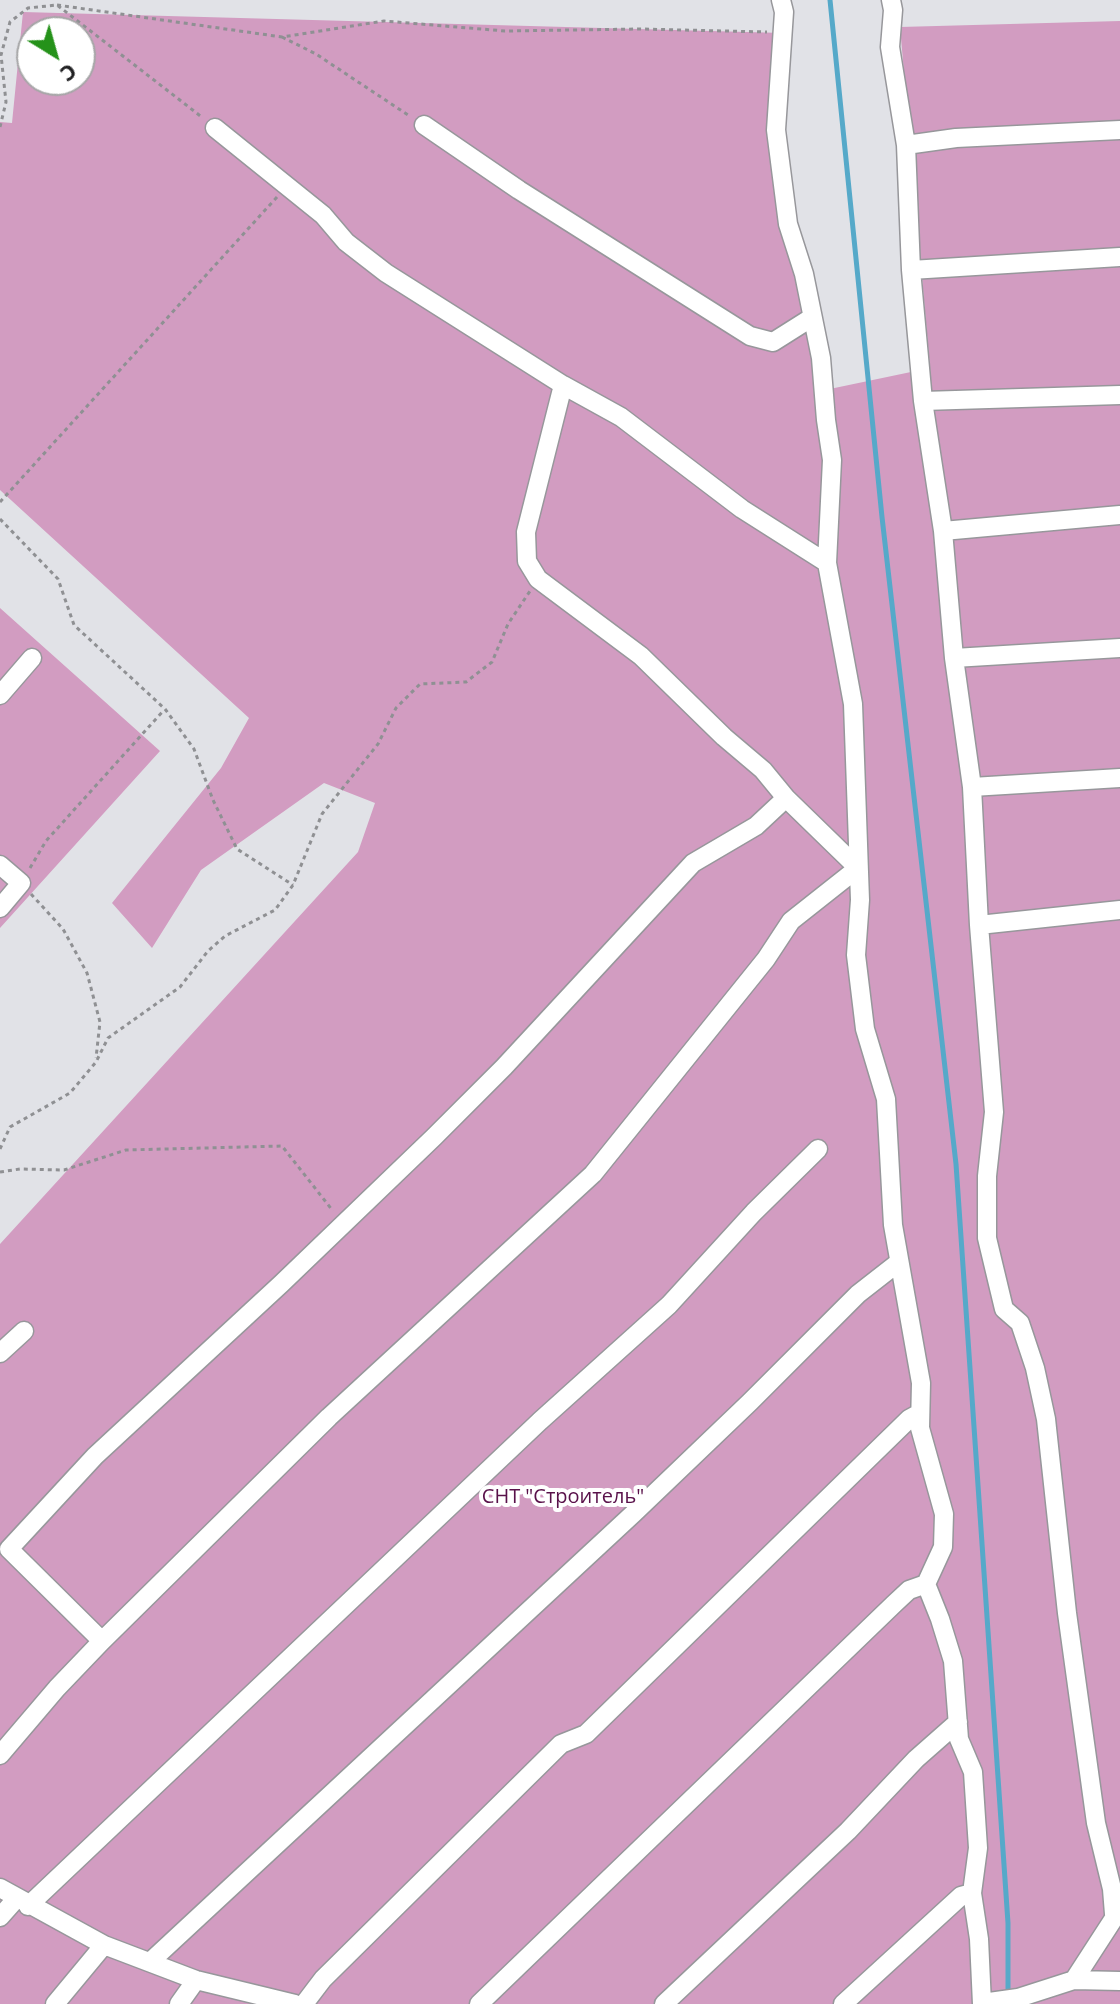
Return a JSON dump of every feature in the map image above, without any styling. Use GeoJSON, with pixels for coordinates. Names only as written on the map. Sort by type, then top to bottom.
{"type":"FeatureCollection","features":[{"type":"Feature","properties":{"kind":"lane"},"geometry":{"type":"LineString","coordinates":[[479,2004],[894,1604],[909,1590],[926,1584],[943,1547],[944,1514],[920,1428],[921,1383],[893,1225],[886,1099],[865,1029],[856,955],[860,900],[853,704],[827,563],[832,460],[821,358],[804,274],[788,224],[776,130],[784,12],[781,0]]}},
{"type":"Feature","properties":{"kind":"lane"},"geometry":{"type":"LineString","coordinates":[[891,0],[890,47],[906,145],[911,270],[923,401],[943,531],[954,658],[972,787],[994,1112],[987,1176],[987,1238],[1004,1309],[1020,1323],[1035,1368],[1046,1419],[1060,1552],[1096,1823],[1117,1912],[1074,1980]]}},
{"type":"Feature","properties":{"kind":"lane"},"geometry":{"type":"LineString","coordinates":[[424,125],[519,190],[750,336],[773,342],[811,318]]}},
{"type":"Feature","properties":{"kind":"lane"},"geometry":{"type":"LineString","coordinates":[[215,128],[323,215],[346,242],[386,273],[563,385],[621,417],[742,509],[827,563]]}},
{"type":"Feature","properties":{"kind":"lane"},"geometry":{"type":"LineString","coordinates":[[906,145],[956,138],[1120,130]]}},
{"type":"Feature","properties":{"kind":"lane"},"geometry":{"type":"LineString","coordinates":[[911,270],[1120,257]]}},
{"type":"Feature","properties":{"kind":"lane"},"geometry":{"type":"LineString","coordinates":[[563,385],[526,532],[527,561],[538,579],[641,656],[724,737],[763,770],[786,798],[858,868]]}},
{"type":"Feature","properties":{"kind":"lane"},"geometry":{"type":"LineString","coordinates":[[923,401],[1120,395]]}},
{"type":"Feature","properties":{"kind":"lane"},"geometry":{"type":"LineString","coordinates":[[943,531],[1120,515]]}},
{"type":"Feature","properties":{"kind":"lane"},"geometry":{"type":"LineString","coordinates":[[954,658],[1120,648]]}},
{"type":"Feature","properties":{"kind":"lane"},"geometry":{"type":"LineString","coordinates":[[0,695],[32,658]]}},
{"type":"Feature","properties":{"kind":"lane"},"geometry":{"type":"LineString","coordinates":[[972,787],[1120,778]]}},
{"type":"Feature","properties":{"kind":"lane"},"geometry":{"type":"LineString","coordinates":[[102,1641],[9,1549],[95,1456],[344,1224],[504,1067],[693,863],[756,826],[786,798]]}},
{"type":"Feature","properties":{"kind":"lane"},"geometry":{"type":"LineString","coordinates":[[0,865],[21,883],[0,908]]}},
{"type":"Feature","properties":{"kind":"lane"},"geometry":{"type":"LineString","coordinates":[[0,1755],[102,1641],[329,1417],[593,1174],[766,959],[791,921],[858,868]]}},
{"type":"Feature","properties":{"kind":"lane"},"geometry":{"type":"LineString","coordinates":[[979,925],[1120,910]]}},
{"type":"Feature","properties":{"kind":"lane"},"geometry":{"type":"LineString","coordinates":[[0,1917],[15,1898],[669,1305],[754,1212],[818,1149]]}},
{"type":"Feature","properties":{"kind":"lane"},"geometry":{"type":"LineString","coordinates":[[150,1962],[623,1523],[858,1294],[899,1262]]}},
{"type":"Feature","properties":{"kind":"lane"},"geometry":{"type":"LineString","coordinates":[[0,1353],[24,1331]]}},
{"type":"Feature","properties":{"kind":"lane"},"geometry":{"type":"LineString","coordinates":[[15,1898],[104,1945],[196,1980],[294,2004],[561,1744],[586,1734],[909,1419],[920,1413]]}},
{"type":"Feature","properties":{"kind":"lane"},"geometry":{"type":"LineString","coordinates":[[926,1584],[953,1661],[959,1739],[973,1772],[978,1848],[972,1893],[979,1939],[995,2002],[1074,1980],[1120,1981]]}},
{"type":"Feature","properties":{"kind":"lane"},"geometry":{"type":"LineString","coordinates":[[664,2004],[848,1831],[916,1759],[958,1722]]}},
{"type":"Feature","properties":{"kind":"lane"},"geometry":{"type":"LineString","coordinates":[[843,2004],[961,1896],[972,1893]]}},
{"type":"Feature","properties":{"kind":"lane"},"geometry":{"type":"LineString","coordinates":[[55,2004],[104,1945]]}},
{"type":"Feature","properties":{"kind":"lane"},"geometry":{"type":"LineString","coordinates":[[179,2004],[196,1980]]}},
{"type":"Feature","properties":{"kind":"path"},"geometry":{"type":"LineString","coordinates":[[0,127],[6,102],[1,55],[10,22],[28,8],[57,5],[282,37],[384,21],[505,31],[640,29],[783,33]]}},
{"type":"Feature","properties":{"kind":"path"},"geometry":{"type":"LineString","coordinates":[[57,5],[215,128]]}},
{"type":"Feature","properties":{"kind":"path"},"geometry":{"type":"LineString","coordinates":[[282,37],[316,54],[424,125]]}},
{"type":"Feature","properties":{"kind":"path"},"geometry":{"type":"LineString","coordinates":[[0,502],[287,186]]}},
{"type":"Feature","properties":{"kind":"path"},"geometry":{"type":"LineString","coordinates":[[0,519],[58,579],[74,625],[165,709],[194,749],[213,800],[237,849],[293,885]]}},
{"type":"Feature","properties":{"kind":"path"},"geometry":{"type":"LineString","coordinates":[[0,1149],[10,1127],[70,1093],[96,1062],[108,1038],[180,987],[208,951],[225,936],[275,910],[293,885],[322,814],[378,744],[396,708],[420,684],[466,682],[492,662],[508,624],[538,579]]}},
{"type":"Feature","properties":{"kind":"path"},"geometry":{"type":"LineString","coordinates":[[96,1062],[100,1022],[87,973],[63,929],[21,883],[46,841],[165,709]]}},
{"type":"Feature","properties":{"kind":"path"},"geometry":{"type":"LineString","coordinates":[[0,1172],[64,1170],[126,1150],[282,1146],[344,1224]]}},
{"type":"Feature","properties":{"kind":"green space","name":"СНТ \"Строитель\""},"geometry":{"type":"Polygon","coordinates":[[[23,12],[783,33],[778,103],[825,390],[930,368],[900,27],[1120,21],[1120,2004],[0,2004],[0,1244],[358,852],[375,803],[324,783],[201,870],[152,948],[112,903],[221,768],[249,718],[0,490],[0,122],[12,123],[16,83],[16,96],[96,96],[96,16],[23,16],[23,12]]]}},
{"type":"Feature","properties":{"kind":"green space"},"geometry":{"type":"Polygon","coordinates":[[[0,608],[160,751],[0,928],[0,608]]]}},
{"type":"Feature","properties":{"kind":"waterway"},"geometry":{"type":"LineString","coordinates":[[830,0],[882,517],[956,1164],[1008,1923],[1008,1995]]}}]}
